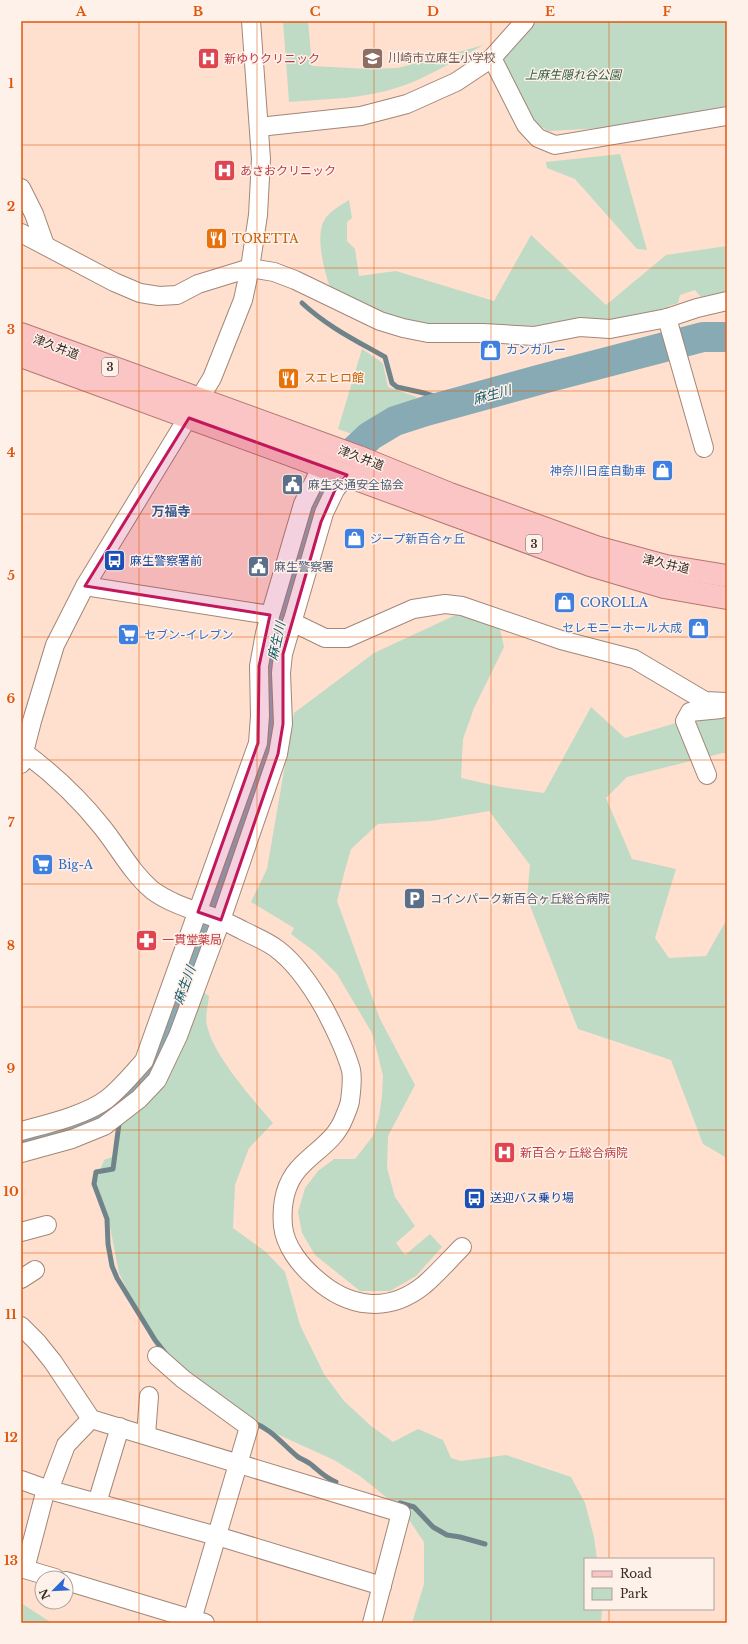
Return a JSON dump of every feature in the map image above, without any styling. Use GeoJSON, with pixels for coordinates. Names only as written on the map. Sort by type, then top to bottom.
{"type":"FeatureCollection","features":[{"type":"Feature","properties":{"kind":"main road","name":"津久井道"},"geometry":{"type":"LineString","coordinates":[[21,334],[350,453],[450,494],[596,547],[666,566],[727,576]]}},
{"type":"Feature","properties":{"kind":"main road","name":"津久井道"},"geometry":{"type":"LineString","coordinates":[[21,356],[590,565],[664,586],[727,598]]}},
{"type":"Feature","properties":{"kind":"street"},"geometry":{"type":"LineString","coordinates":[[251,21],[261,159],[258,215],[250,268],[243,300],[212,378],[200,400],[85,586],[55,645],[22,755],[68,789],[103,827],[137,875],[153,891],[173,902],[208,915],[256,937],[277,949],[304,976],[325,1009],[351,1071],[350,1104],[341,1126],[330,1141],[301,1165],[291,1178],[285,1194],[283,1229],[291,1249],[300,1263],[316,1279],[340,1296],[362,1304],[386,1304],[408,1296],[424,1285],[462,1247]]}},
{"type":"Feature","properties":{"kind":"street"},"geometry":{"type":"LineString","coordinates":[[259,127],[361,116],[385,111],[407,104],[456,82],[492,58],[525,21]]}},
{"type":"Feature","properties":{"kind":"street"},"geometry":{"type":"LineString","coordinates":[[492,58],[526,124],[538,138],[555,146],[727,116]]}},
{"type":"Feature","properties":{"kind":"street"},"geometry":{"type":"LineString","coordinates":[[21,188],[34,214],[44,245]]}},
{"type":"Feature","properties":{"kind":"street"},"geometry":{"type":"LineString","coordinates":[[21,232],[114,282],[140,293],[159,296],[177,294],[198,284],[250,268],[274,272],[296,280],[380,321],[403,328],[428,333],[483,333],[534,336],[580,327],[610,329],[669,327],[697,308],[727,301]]}},
{"type":"Feature","properties":{"kind":"street"},"geometry":{"type":"LineString","coordinates":[[669,327],[704,448]]}},
{"type":"Feature","properties":{"kind":"street"},"geometry":{"type":"LineString","coordinates":[[21,1131],[60,1120],[106,1100],[122,1086],[144,1061],[278,754],[282,724],[281,673],[283,654],[292,622],[287,602],[303,504],[335,471]]}},
{"type":"Feature","properties":{"kind":"street"},"geometry":{"type":"LineString","coordinates":[[21,1153],[72,1139],[104,1126],[139,1099],[157,1080],[178,1036],[208,915],[258,743],[260,716],[259,666],[270,615],[287,602],[335,490],[335,471]]}},
{"type":"Feature","properties":{"kind":"street"},"geometry":{"type":"LineString","coordinates":[[85,586],[270,615]]}},
{"type":"Feature","properties":{"kind":"street"},"geometry":{"type":"LineString","coordinates":[[292,622],[325,638],[347,638],[413,609],[445,604],[462,606],[561,640],[634,659],[705,701],[727,702]]}},
{"type":"Feature","properties":{"kind":"street"},"geometry":{"type":"LineString","coordinates":[[707,775],[685,721],[690,712],[719,709],[727,706]]}},
{"type":"Feature","properties":{"kind":"street"},"geometry":{"type":"LineString","coordinates":[[21,1232],[47,1225]]}},
{"type":"Feature","properties":{"kind":"street"},"geometry":{"type":"LineString","coordinates":[[21,1326],[37,1342],[53,1362],[91,1419],[401,1512],[372,1623]]}},
{"type":"Feature","properties":{"kind":"street"},"geometry":{"type":"LineString","coordinates":[[74,1584],[196,1622],[217,1536],[249,1427],[183,1379],[157,1356]]}},
{"type":"Feature","properties":{"kind":"street"},"geometry":{"type":"LineString","coordinates":[[146,1435],[149,1396]]}},
{"type":"Feature","properties":{"kind":"street"},"geometry":{"type":"LineString","coordinates":[[34,1572],[23,1568],[46,1489],[51,1485],[66,1445],[91,1419]]}},
{"type":"Feature","properties":{"kind":"street"},"geometry":{"type":"LineString","coordinates":[[97,1503],[120,1427]]}},
{"type":"Feature","properties":{"kind":"street"},"geometry":{"type":"LineString","coordinates":[[21,1480],[46,1489],[217,1536],[382,1586]]}},
{"type":"Feature","properties":{"kind":"highlighted area"},"geometry":{"type":"Polygon","coordinates":[[[189,418],[347,475],[335,490],[321,522],[283,654],[283,724],[278,754],[221,920],[198,912],[258,743],[259,666],[270,615],[85,586],[189,418]]]}},
{"type":"Feature","properties":{"kind":"green space"},"geometry":{"type":"Polygon","coordinates":[[[283,21],[308,21],[312,66],[369,69],[398,68],[484,45],[420,79],[386,91],[345,98],[289,102],[283,21]]]}},
{"type":"Feature","properties":{"kind":"green space","name":"上麻生隠れ谷公園"},"geometry":{"type":"Polygon","coordinates":[[[536,21],[727,21],[727,106],[604,128],[548,131],[533,121],[501,59],[536,21]]]}},
{"type":"Feature","properties":{"kind":"green space"},"geometry":{"type":"Polygon","coordinates":[[[620,154],[647,250],[637,249],[575,179],[547,168],[546,162],[620,154]]]}},
{"type":"Feature","properties":{"kind":"green space"},"geometry":{"type":"Polygon","coordinates":[[[349,200],[352,218],[347,222],[347,241],[355,249],[359,276],[396,271],[494,301],[531,235],[606,305],[666,255],[727,246],[727,291],[701,297],[695,290],[680,295],[678,303],[668,306],[669,311],[661,313],[546,329],[408,325],[333,294],[324,267],[320,235],[325,219],[336,208],[349,200]]]}},
{"type":"Feature","properties":{"kind":"green space"},"geometry":{"type":"Polygon","coordinates":[[[362,349],[383,364],[388,387],[417,397],[408,404],[380,415],[352,434],[338,429],[362,349]]]}},
{"type":"Feature","properties":{"kind":"green space"},"geometry":{"type":"Polygon","coordinates":[[[460,613],[499,625],[504,647],[474,708],[463,739],[461,778],[501,787],[544,793],[591,707],[625,738],[700,716],[727,716],[727,755],[723,753],[627,777],[606,798],[632,859],[676,869],[655,938],[669,958],[706,956],[727,919],[727,1158],[703,1144],[671,1060],[578,1029],[527,898],[530,865],[489,811],[431,821],[378,824],[351,849],[337,901],[380,1019],[415,1085],[388,1136],[387,1168],[395,1197],[415,1226],[396,1243],[405,1255],[430,1234],[442,1247],[416,1276],[390,1291],[360,1291],[315,1255],[302,1233],[298,1212],[305,1188],[318,1171],[334,1159],[355,1159],[373,1136],[379,1117],[383,1076],[372,1033],[337,974],[315,952],[291,934],[294,928],[251,902],[267,869],[294,713],[374,653],[460,613]]]}},
{"type":"Feature","properties":{"kind":"green space"},"geometry":{"type":"Polygon","coordinates":[[[200,990],[209,996],[206,1017],[207,1025],[218,1052],[236,1078],[273,1123],[249,1148],[235,1185],[233,1228],[266,1252],[285,1272],[300,1325],[324,1374],[344,1401],[370,1425],[393,1442],[418,1429],[443,1440],[451,1458],[461,1461],[506,1455],[571,1477],[585,1503],[594,1537],[597,1558],[584,1558],[584,1610],[602,1610],[601,1623],[412,1623],[424,1584],[424,1542],[403,1511],[360,1476],[334,1460],[253,1423],[163,1357],[150,1337],[119,1273],[109,1222],[95,1184],[104,1160],[115,1156],[120,1126],[200,990]]]}},
{"type":"Feature","properties":{"kind":"green space"},"geometry":{"type":"Polygon","coordinates":[[[21,1603],[52,1623],[21,1623],[21,1603]]]}},
{"type":"Feature","properties":{"kind":"waterway"},"geometry":{"type":"LineString","coordinates":[[302,303],[332,326],[385,357],[392,383],[397,387],[424,393],[455,403]]}},
{"type":"Feature","properties":{"kind":"waterway","name":"麻生川"},"geometry":{"type":"LineString","coordinates":[[21,1141],[92,1120],[113,1108],[131,1094],[143,1078],[168,1032],[267,755],[274,717],[274,696],[270,670],[274,641],[323,493],[339,465],[370,436],[395,421],[542,379],[703,337],[727,337]]}},
{"type":"Feature","properties":{"kind":"waterway"},"geometry":{"type":"LineString","coordinates":[[119,1124],[113,1169],[96,1172],[94,1184],[107,1219],[108,1244],[112,1266],[117,1278],[155,1340],[166,1354]]}},
{"type":"Feature","properties":{"kind":"waterway"},"geometry":{"type":"LineString","coordinates":[[251,1422],[265,1428],[298,1457],[310,1463],[329,1479],[336,1482]]}},
{"type":"Feature","properties":{"kind":"waterway"},"geometry":{"type":"LineString","coordinates":[[400,1503],[414,1507],[433,1527],[447,1535],[485,1544]]}},
{"type":"Feature","properties":{"kind":"place","name":"川崎市立麻生小学校"},"geometry":{"type":"Point","coordinates":[372,58]}},
{"type":"Feature","properties":{"kind":"place","name":"新ゆりクリニック"},"geometry":{"type":"Point","coordinates":[209,59]}},
{"type":"Feature","properties":{"kind":"place","name":"あさおクリニック"},"geometry":{"type":"Point","coordinates":[225,171]}},
{"type":"Feature","properties":{"kind":"place","name":"TORETTA"},"geometry":{"type":"Point","coordinates":[217,239]}},
{"type":"Feature","properties":{"kind":"place","name":"カンガルー"},"geometry":{"type":"Point","coordinates":[491,350]}},
{"type":"Feature","properties":{"kind":"place","name":"スエヒロ館"},"geometry":{"type":"Point","coordinates":[288,378]}},
{"type":"Feature","properties":{"kind":"place","name":"神奈川日産自動車"},"geometry":{"type":"Point","coordinates":[662,471]}},
{"type":"Feature","properties":{"kind":"place","name":"麻生交通安全協会"},"geometry":{"type":"Point","coordinates":[293,485]}},
{"type":"Feature","properties":{"kind":"place","name":"ジープ新百合ヶ丘"},"geometry":{"type":"Point","coordinates":[355,539]}},
{"type":"Feature","properties":{"kind":"place","name":"麻生警察署前"},"geometry":{"type":"Point","coordinates":[115,561]}},
{"type":"Feature","properties":{"kind":"place","name":"麻生警察署"},"geometry":{"type":"Point","coordinates":[258,567]}},
{"type":"Feature","properties":{"kind":"place","name":"COROLLA"},"geometry":{"type":"Point","coordinates":[565,603]}},
{"type":"Feature","properties":{"kind":"place","name":"セレモニーホール大成"},"geometry":{"type":"Point","coordinates":[698,628]}},
{"type":"Feature","properties":{"kind":"place","name":"セブン-イレブン"},"geometry":{"type":"Point","coordinates":[128,635]}},
{"type":"Feature","properties":{"kind":"place","name":"Big-A"},"geometry":{"type":"Point","coordinates":[42,865]}},
{"type":"Feature","properties":{"kind":"place","name":"コインパーク新百合ヶ丘総合病院"},"geometry":{"type":"Point","coordinates":[414,899]}},
{"type":"Feature","properties":{"kind":"place","name":"一貫堂薬局"},"geometry":{"type":"Point","coordinates":[147,940]}},
{"type":"Feature","properties":{"kind":"place","name":"新百合ヶ丘総合病院"},"geometry":{"type":"Point","coordinates":[504,1153]}},
{"type":"Feature","properties":{"kind":"place","name":"送迎バス乗り場"},"geometry":{"type":"Point","coordinates":[474,1198]}},
{"type":"Feature","properties":{"kind":"district","name":"万福寺"},"geometry":{"type":"Point","coordinates":[171,511]}}]}
